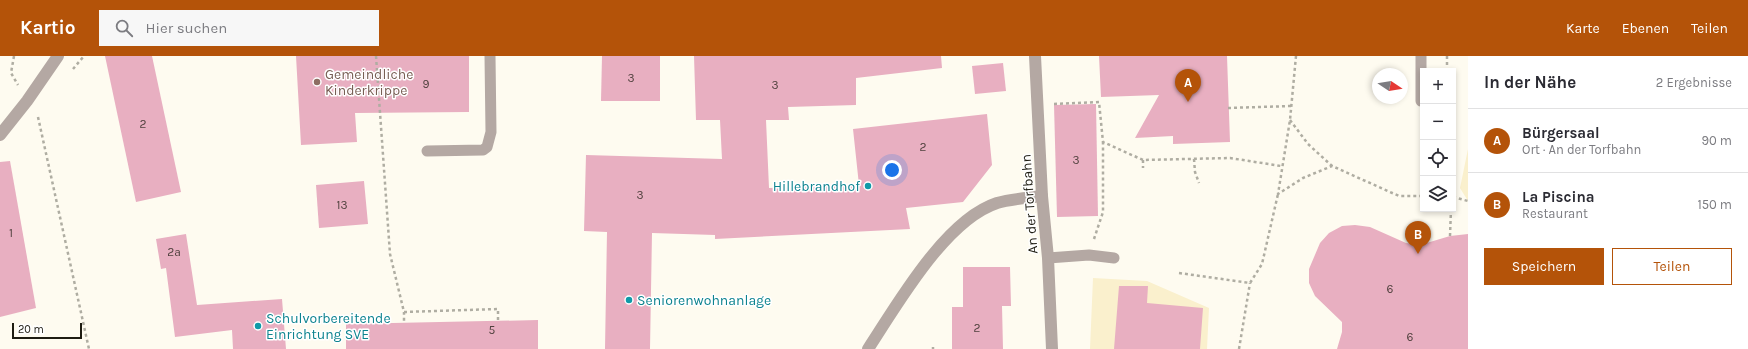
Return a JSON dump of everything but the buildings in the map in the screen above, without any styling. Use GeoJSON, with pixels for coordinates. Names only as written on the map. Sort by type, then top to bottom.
{"type":"FeatureCollection","features":[{"type":"Feature","properties":{"kind":"street"},"geometry":{"type":"LineString","coordinates":[[0,135],[27,101],[58,56]]}},
{"type":"Feature","properties":{"kind":"street","name":"An der Torfbahn"},"geometry":{"type":"LineString","coordinates":[[1036,56],[1042,196],[1048,258],[1052,349]]}},
{"type":"Feature","properties":{"kind":"street"},"geometry":{"type":"LineString","coordinates":[[868,349],[933,253],[970,218],[996,203],[1042,196]]}},
{"type":"Feature","properties":{"kind":"lane"},"geometry":{"type":"LineString","coordinates":[[427,151],[483,150],[487,147],[491,132],[490,56]]}},
{"type":"Feature","properties":{"kind":"lane"},"geometry":{"type":"LineString","coordinates":[[1421,56],[1421,68]]}},
{"type":"Feature","properties":{"kind":"lane"},"geometry":{"type":"LineString","coordinates":[[1048,258],[1089,255],[1114,258]]}},
{"type":"Feature","properties":{"kind":"path"},"geometry":{"type":"LineString","coordinates":[[14,56],[11,73],[27,101],[37,112],[89,349]]}},
{"type":"Feature","properties":{"kind":"path"},"geometry":{"type":"LineString","coordinates":[[376,56],[390,254],[404,312],[404,323]]}},
{"type":"Feature","properties":{"kind":"path"},"geometry":{"type":"LineString","coordinates":[[1239,349],[1250,283],[1262,264],[1274,215],[1290,120],[1296,56]]}},
{"type":"Feature","properties":{"kind":"path"},"geometry":{"type":"LineString","coordinates":[[1447,56],[1448,68]]}},
{"type":"Feature","properties":{"kind":"path"},"geometry":{"type":"LineString","coordinates":[[1038,105],[1099,102],[1103,142],[1103,212],[1089,255]]}},
{"type":"Feature","properties":{"kind":"path"},"geometry":{"type":"LineString","coordinates":[[1228,108],[1291,106]]}},
{"type":"Feature","properties":{"kind":"path"},"geometry":{"type":"LineString","coordinates":[[1290,120],[1308,144],[1332,166],[1399,196],[1420,196]]}},
{"type":"Feature","properties":{"kind":"path"},"geometry":{"type":"LineString","coordinates":[[1103,142],[1143,160],[1230,158],[1282,166]]}},
{"type":"Feature","properties":{"kind":"path"},"geometry":{"type":"LineString","coordinates":[[1194,159],[1195,172],[1199,183]]}},
{"type":"Feature","properties":{"kind":"path"},"geometry":{"type":"LineString","coordinates":[[1143,160],[1143,168]]}},
{"type":"Feature","properties":{"kind":"path"},"geometry":{"type":"LineString","coordinates":[[1278,194],[1303,178],[1332,166]]}},
{"type":"Feature","properties":{"kind":"path"},"geometry":{"type":"LineString","coordinates":[[1456,198],[1468,201]]}},
{"type":"Feature","properties":{"kind":"path"},"geometry":{"type":"LineString","coordinates":[[1450,236],[1451,212]]}},
{"type":"Feature","properties":{"kind":"path"},"geometry":{"type":"LineString","coordinates":[[1179,273],[1250,283]]}},
{"type":"Feature","properties":{"kind":"path"},"geometry":{"type":"LineString","coordinates":[[404,312],[498,309],[498,321]]}},
{"type":"Feature","properties":{"kind":"shaded area"},"geometry":{"type":"Polygon","coordinates":[[[1468,149],[1468,201],[1460,188],[1468,149]]]}},
{"type":"Feature","properties":{"kind":"shaded area"},"geometry":{"type":"Polygon","coordinates":[[[1093,278],[1147,281],[1209,308],[1207,349],[1090,349],[1093,278]]]}},
{"type":"Feature","properties":{"kind":"place","name":"Gemeindliche Kinderkrippe"},"geometry":{"type":"Point","coordinates":[317,82]}},
{"type":"Feature","properties":{"kind":"place","name":"Bürgersaal"},"geometry":{"type":"Point","coordinates":[1188,102]}},
{"type":"Feature","properties":{"kind":"place","name":"Hillebrandhof"},"geometry":{"type":"Point","coordinates":[868,186]}},
{"type":"Feature","properties":{"kind":"place","name":"La Piscina"},"geometry":{"type":"Point","coordinates":[1418,254]}},
{"type":"Feature","properties":{"kind":"place","name":"Seniorenwohnanlage"},"geometry":{"type":"Point","coordinates":[629,300]}},
{"type":"Feature","properties":{"kind":"place","name":"Schulvorbereitende Einrichtung SVE"},"geometry":{"type":"Point","coordinates":[258,326]}}]}
